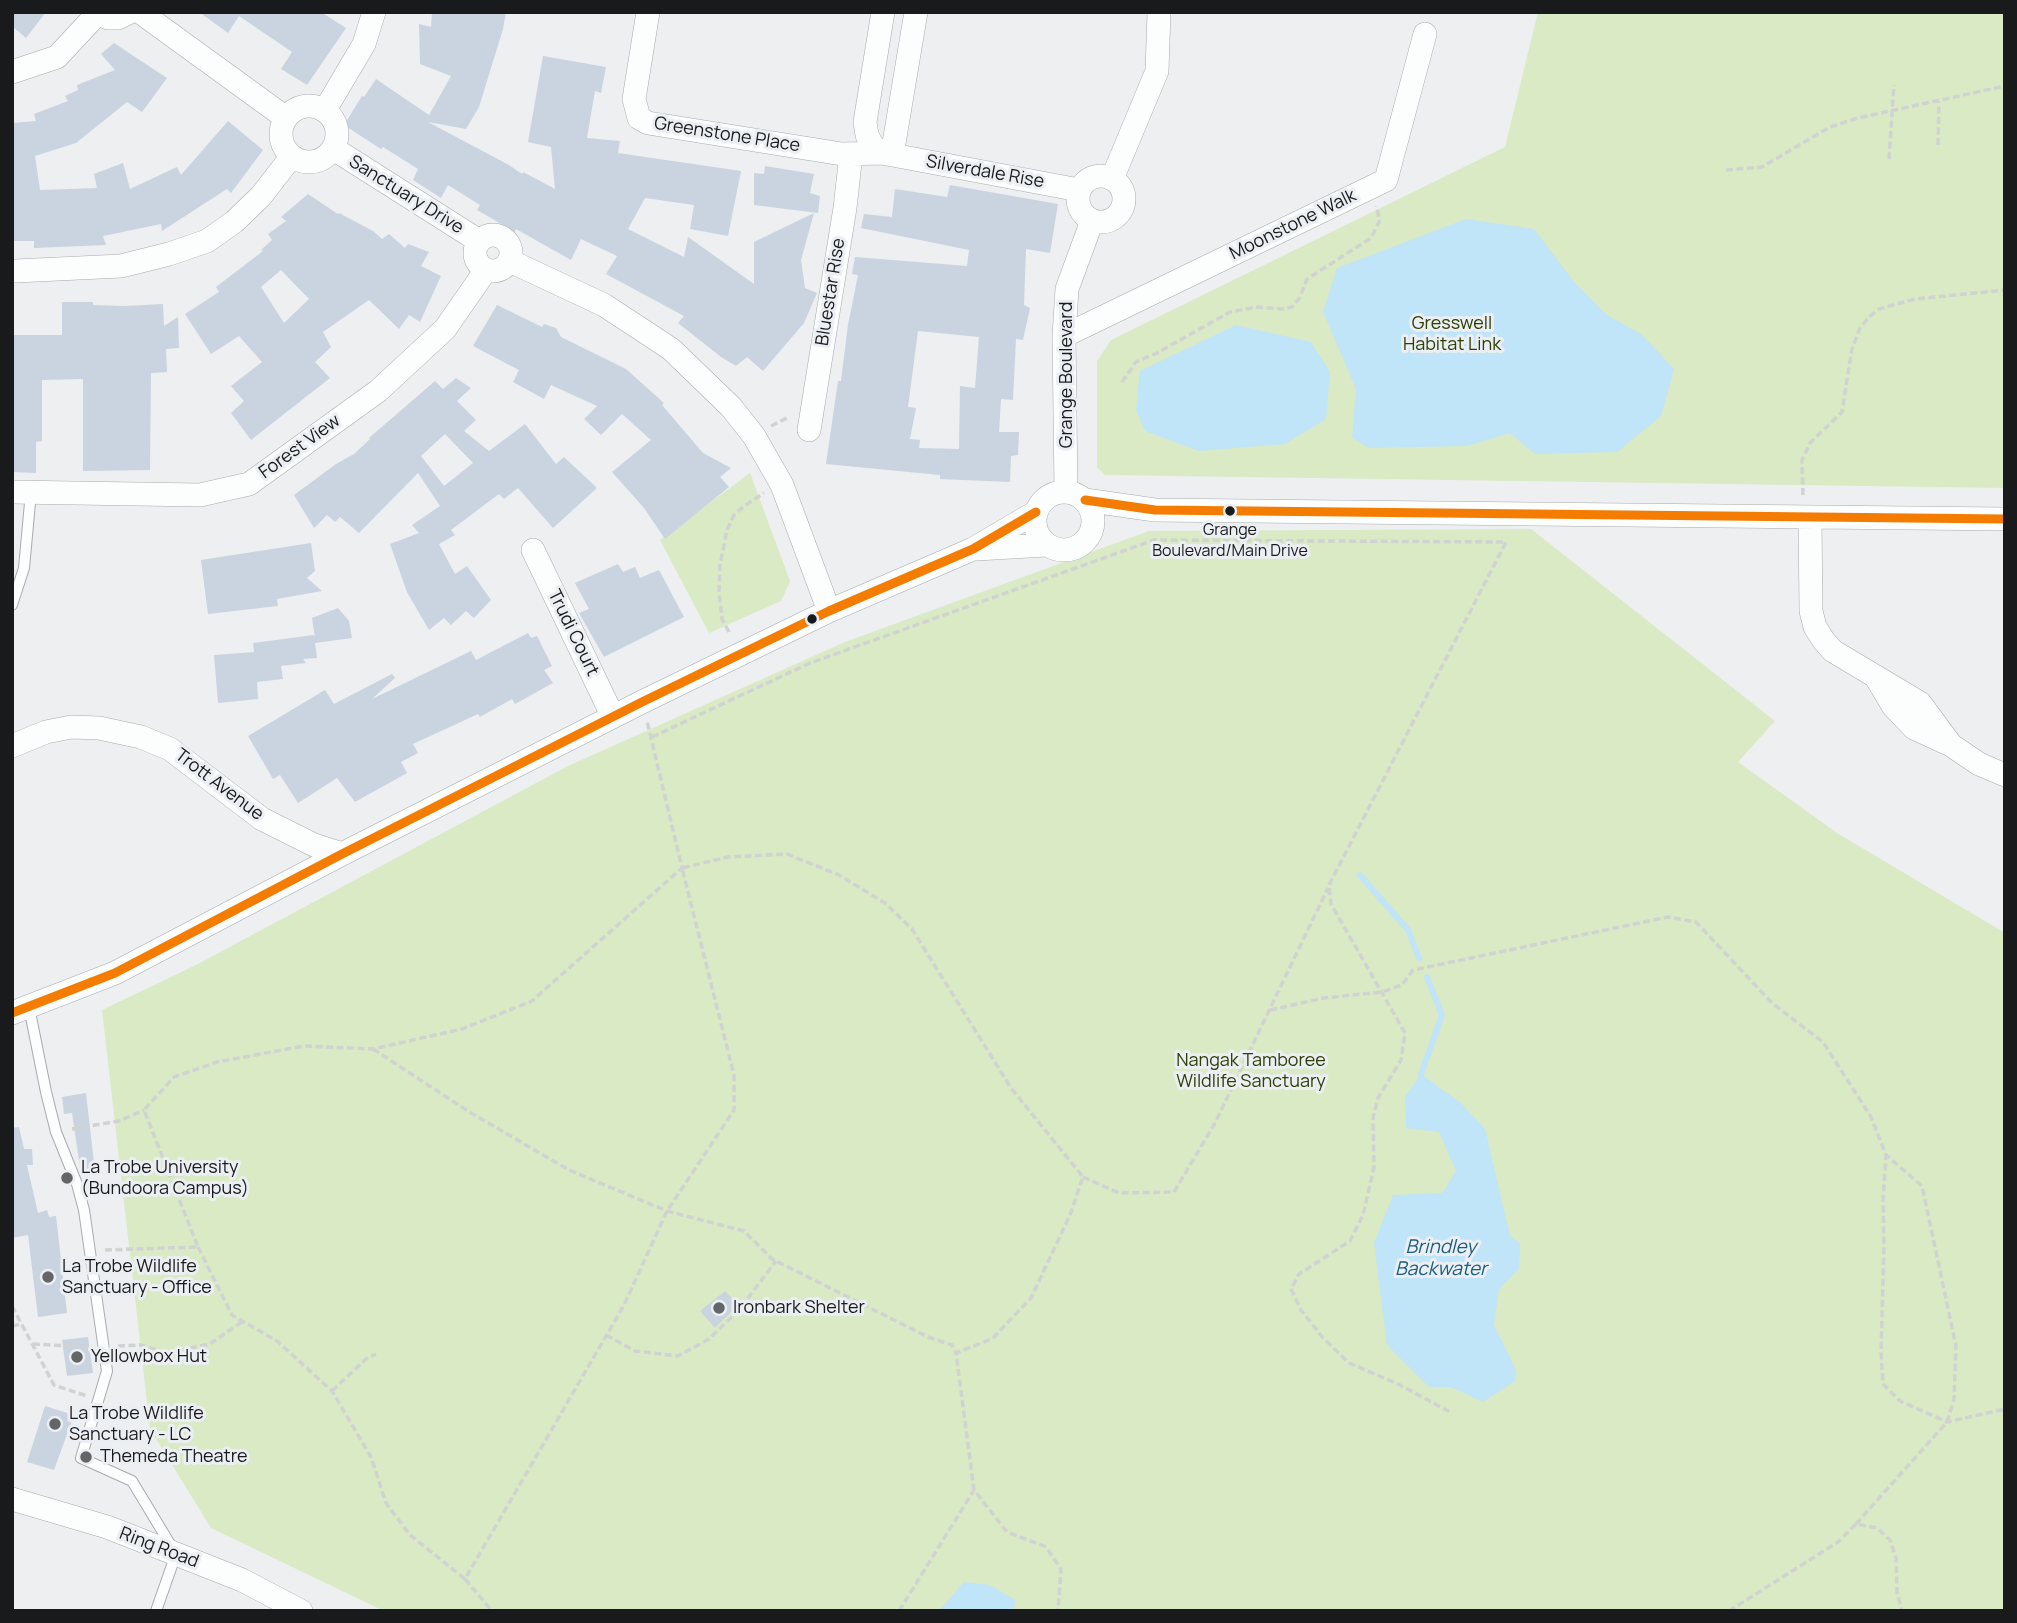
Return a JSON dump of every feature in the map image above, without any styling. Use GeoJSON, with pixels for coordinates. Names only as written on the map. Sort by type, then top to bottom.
{"type":"FeatureCollection","features":[{"type":"Feature","properties":{"kind":"street"},"geometry":{"type":"LineString","coordinates":[[12,72],[57,57],[96,13],[108,19],[130,12]]}},
{"type":"Feature","properties":{"kind":"street"},"geometry":{"type":"LineString","coordinates":[[140,12],[286,118]]}},
{"type":"Feature","properties":{"kind":"street"},"geometry":{"type":"LineString","coordinates":[[325,110],[364,44],[374,12]]}},
{"type":"Feature","properties":{"kind":"street","name":"Greenstone Place"},"geometry":{"type":"LineString","coordinates":[[648,12],[634,99],[639,118],[648,123],[851,154],[886,154]]}},
{"type":"Feature","properties":{"kind":"street"},"geometry":{"type":"LineString","coordinates":[[883,12],[865,122],[872,145],[886,154],[916,12]]}},
{"type":"Feature","properties":{"kind":"street"},"geometry":{"type":"LineString","coordinates":[[1112,179],[1157,71],[1160,12]]}},
{"type":"Feature","properties":{"kind":"street","name":"Moonstone Walk"},"geometry":{"type":"LineString","coordinates":[[1064,336],[1387,180],[1425,34]]}},
{"type":"Feature","properties":{"kind":"street"},"geometry":{"type":"LineString","coordinates":[[312,106],[325,110],[337,126],[338,135],[334,149],[327,156],[309,162],[292,156],[285,149],[282,139],[286,118],[302,107],[312,106]]}},
{"type":"Feature","properties":{"kind":"street","name":"Sanctuary Drive"},"geometry":{"type":"LineString","coordinates":[[334,149],[479,241]]}},
{"type":"Feature","properties":{"kind":"street","name":"Bluestar Rise"},"geometry":{"type":"LineString","coordinates":[[809,423],[845,208],[851,154]]}},
{"type":"Feature","properties":{"kind":"street","name":"Silverdale Rise"},"geometry":{"type":"LineString","coordinates":[[886,154],[1079,190]]}},
{"type":"Feature","properties":{"kind":"street"},"geometry":{"type":"LineString","coordinates":[[16,271],[121,266],[169,254],[206,240],[234,222],[261,196],[292,156]]}},
{"type":"Feature","properties":{"kind":"street"},"geometry":{"type":"LineString","coordinates":[[1098,176],[1112,179],[1122,191],[1122,208],[1112,219],[1104,222],[1092,221],[1080,210],[1077,202],[1079,190],[1090,178],[1098,176]]}},
{"type":"Feature","properties":{"kind":"street","name":"Grange Boulevard"},"geometry":{"type":"LineString","coordinates":[[1075,496],[1064,336],[1068,289],[1092,221]]}},
{"type":"Feature","properties":{"kind":"street"},"geometry":{"type":"LineString","coordinates":[[491,235],[503,238],[511,248],[510,261],[500,270],[486,270],[481,267],[475,256],[479,241],[491,235]]}},
{"type":"Feature","properties":{"kind":"street"},"geometry":{"type":"LineString","coordinates":[[510,261],[604,304],[671,349],[731,407],[754,436],[782,485],[829,611]]}},
{"type":"Feature","properties":{"kind":"street","name":"Forest View"},"geometry":{"type":"LineString","coordinates":[[22,492],[200,495],[249,484],[378,391],[445,329],[486,270]]}},
{"type":"Feature","properties":{"kind":"street"},"geometry":{"type":"LineString","coordinates":[[21,1010],[115,973],[642,702],[829,611],[973,549],[1036,512],[1048,496],[1075,496],[1155,510],[2005,519]]}},
{"type":"Feature","properties":{"kind":"street"},"geometry":{"type":"LineString","coordinates":[[973,549],[1046,545],[1055,549],[1073,549],[1088,538],[1092,529],[1092,513],[1075,496]]}},
{"type":"Feature","properties":{"kind":"street"},"geometry":{"type":"LineString","coordinates":[[1092,529],[1155,510]]}},
{"type":"Feature","properties":{"kind":"street"},"geometry":{"type":"LineString","coordinates":[[1036,512],[1035,530],[1046,545]]}},
{"type":"Feature","properties":{"kind":"street"},"geometry":{"type":"LineString","coordinates":[[1810,517],[1810,592],[1815,627],[1833,651],[1877,680],[1902,717],[1914,727],[1951,745],[1979,764],[2005,775]]}},
{"type":"Feature","properties":{"kind":"street","name":"Trudi Court"},"geometry":{"type":"LineString","coordinates":[[533,550],[613,717]]}},
{"type":"Feature","properties":{"kind":"street","name":"Trott Avenue"},"geometry":{"type":"LineString","coordinates":[[12,746],[46,732],[71,727],[99,727],[141,737],[170,749],[262,819],[314,845],[342,854]]}},
{"type":"Feature","properties":{"kind":"street","name":"Ring Road"},"geometry":{"type":"LineString","coordinates":[[12,1499],[107,1527],[242,1580],[301,1611]]}},
{"type":"Feature","properties":{"kind":"lane"},"geometry":{"type":"LineString","coordinates":[[12,605],[24,568],[22,492]]}},
{"type":"Feature","properties":{"kind":"lane"},"geometry":{"type":"LineString","coordinates":[[21,1010],[39,1063],[57,1132],[84,1210],[107,1371],[81,1458],[132,1481],[176,1554],[156,1611]]}},
{"type":"Feature","properties":{"kind":"path"},"geometry":{"type":"LineString","coordinates":[[1889,159],[1894,85]]}},
{"type":"Feature","properties":{"kind":"path"},"geometry":{"type":"LineString","coordinates":[[1726,170],[1762,167],[1830,127],[2005,86]]}},
{"type":"Feature","properties":{"kind":"path"},"geometry":{"type":"LineString","coordinates":[[1938,145],[1939,102]]}},
{"type":"Feature","properties":{"kind":"path"},"geometry":{"type":"LineString","coordinates":[[1122,382],[1136,362],[1230,312],[1256,307],[1292,307],[1300,299],[1307,279],[1371,238],[1380,220],[1371,188]]}},
{"type":"Feature","properties":{"kind":"path"},"geometry":{"type":"LineString","coordinates":[[1802,490],[1802,460],[1810,443],[1845,406],[1846,375],[1852,349],[1860,328],[1869,317],[1880,309],[1932,296],[2005,290]]}},
{"type":"Feature","properties":{"kind":"path"},"geometry":{"type":"LineString","coordinates":[[754,436],[785,418],[800,415],[809,423]]}},
{"type":"Feature","properties":{"kind":"path"},"geometry":{"type":"LineString","coordinates":[[729,632],[722,618],[719,591],[720,565],[727,530],[734,515],[743,507],[782,485]]}},
{"type":"Feature","properties":{"kind":"path"},"geometry":{"type":"LineString","coordinates":[[57,1132],[119,1121],[144,1110],[174,1077],[217,1062],[304,1046],[373,1049],[462,1029],[532,1001],[682,868],[728,857],[787,854],[839,875],[885,903],[912,929],[1011,1088],[1083,1177],[1119,1193],[1174,1192],[1215,1123],[1329,885],[1506,542],[1154,540],[810,663],[652,737]]}},
{"type":"Feature","properties":{"kind":"path"},"geometry":{"type":"LineString","coordinates":[[465,1579],[624,1305],[667,1211],[734,1110],[734,1075],[642,702]]}},
{"type":"Feature","properties":{"kind":"path"},"geometry":{"type":"LineString","coordinates":[[1329,885],[1331,904],[1405,1034],[1401,1060],[1378,1098],[1373,1118],[1374,1167],[1363,1215],[1350,1241],[1299,1274],[1292,1289],[1301,1310],[1323,1338],[1349,1363],[1398,1384],[1452,1413]]}},
{"type":"Feature","properties":{"kind":"path"},"geometry":{"type":"LineString","coordinates":[[1269,1010],[1324,998],[1382,992],[1402,985],[1412,970],[1668,917],[1696,922],[1772,1003],[1822,1042],[1871,1117],[1886,1155],[1882,1201],[1883,1384],[1900,1401],[1947,1422],[2005,1409]]}},
{"type":"Feature","properties":{"kind":"path"},"geometry":{"type":"LineString","coordinates":[[373,1049],[471,1113],[569,1170],[667,1211],[744,1231],[776,1261],[928,1337],[952,1345],[956,1353],[974,1490],[1007,1531],[1046,1547],[1060,1569],[1058,1611]]}},
{"type":"Feature","properties":{"kind":"path"},"geometry":{"type":"LineString","coordinates":[[144,1110],[198,1247],[232,1315],[277,1340],[332,1391],[371,1457],[386,1503],[410,1535],[465,1579],[492,1611]]}},
{"type":"Feature","properties":{"kind":"path"},"geometry":{"type":"LineString","coordinates":[[1729,1611],[1838,1542],[1947,1422],[1954,1399],[1956,1346],[1923,1186],[1886,1155]]}},
{"type":"Feature","properties":{"kind":"path"},"geometry":{"type":"LineString","coordinates":[[956,1353],[992,1339],[1031,1298],[1070,1215],[1083,1177]]}},
{"type":"Feature","properties":{"kind":"path"},"geometry":{"type":"LineString","coordinates":[[89,1250],[198,1247]]}},
{"type":"Feature","properties":{"kind":"path"},"geometry":{"type":"LineString","coordinates":[[607,1335],[635,1351],[678,1356],[709,1339],[739,1310],[776,1261]]}},
{"type":"Feature","properties":{"kind":"path"},"geometry":{"type":"LineString","coordinates":[[12,1306],[54,1385],[98,1400]]}},
{"type":"Feature","properties":{"kind":"path"},"geometry":{"type":"LineString","coordinates":[[33,1344],[102,1347],[140,1345],[167,1353],[210,1344],[243,1321]]}},
{"type":"Feature","properties":{"kind":"path"},"geometry":{"type":"LineString","coordinates":[[12,1326],[22,1324]]}},
{"type":"Feature","properties":{"kind":"path"},"geometry":{"type":"LineString","coordinates":[[332,1391],[366,1359],[376,1354]]}},
{"type":"Feature","properties":{"kind":"path"},"geometry":{"type":"LineString","coordinates":[[899,1611],[974,1490]]}},
{"type":"Feature","properties":{"kind":"path"},"geometry":{"type":"LineString","coordinates":[[1856,1524],[1877,1528],[1890,1540],[1896,1558],[1897,1592],[1902,1611]]}},
{"type":"Feature","properties":{"kind":"green space","name":"Gresswell Habitat Link"},"geometry":{"type":"Polygon","coordinates":[[[1538,12],[2005,12],[2005,488],[1105,475],[1097,467],[1097,361],[1111,340],[1505,147],[1538,12]]]}},
{"type":"Feature","properties":{"kind":"green space"},"geometry":{"type":"Polygon","coordinates":[[[750,473],[790,581],[781,601],[709,633],[660,540],[750,473]]]}},
{"type":"Feature","properties":{"kind":"green space","name":"Nangak Tamboree Wildlife Sanctuary"},"geometry":{"type":"Polygon","coordinates":[[[1531,529],[1775,721],[1738,762],[1837,833],[2005,933],[2005,1611],[384,1611],[211,1528],[150,1429],[102,1010],[196,965],[568,766],[845,642],[1149,531],[1531,529]]]}},
{"type":"Feature","properties":{"kind":"water"},"geometry":{"type":"Polygon","coordinates":[[[1466,219],[1534,229],[1574,282],[1607,315],[1641,334],[1674,369],[1661,416],[1617,452],[1535,454],[1510,433],[1467,446],[1369,448],[1352,438],[1356,389],[1323,312],[1337,268],[1466,219]]]}},
{"type":"Feature","properties":{"kind":"water"},"geometry":{"type":"Polygon","coordinates":[[[1236,325],[1311,342],[1330,372],[1326,419],[1285,444],[1199,451],[1145,431],[1136,410],[1140,371],[1236,325]]]}},
{"type":"Feature","properties":{"kind":"water","name":"Brindley Backwater"},"geometry":{"type":"Polygon","coordinates":[[[1421,1074],[1462,1104],[1485,1129],[1510,1236],[1520,1243],[1519,1269],[1499,1289],[1494,1325],[1516,1370],[1515,1381],[1483,1402],[1451,1387],[1429,1387],[1387,1345],[1374,1243],[1393,1195],[1442,1193],[1456,1171],[1439,1132],[1406,1128],[1405,1097],[1421,1074]]]}},
{"type":"Feature","properties":{"kind":"water"},"geometry":{"type":"Polygon","coordinates":[[[964,1582],[990,1585],[1015,1600],[1014,1611],[939,1611],[964,1582]]]}},
{"type":"Feature","properties":{"kind":"building"},"geometry":{"type":"Polygon","coordinates":[[[12,12],[46,12],[26,38],[12,26],[12,12]]]}},
{"type":"Feature","properties":{"kind":"building"},"geometry":{"type":"Polygon","coordinates":[[[199,12],[321,12],[346,28],[307,85],[281,69],[292,52],[239,16],[228,33],[199,12]]]}},
{"type":"Feature","properties":{"kind":"building"},"geometry":{"type":"Polygon","coordinates":[[[432,12],[506,12],[479,107],[466,129],[428,122],[522,174],[523,172],[555,189],[551,147],[528,142],[543,56],[606,67],[601,93],[595,91],[587,138],[620,141],[618,153],[741,171],[728,236],[690,229],[694,205],[645,198],[628,229],[684,257],[688,237],[754,284],[754,242],[814,213],[801,260],[805,288],[817,293],[804,323],[763,371],[747,357],[736,366],[721,357],[678,323],[684,316],[606,274],[617,256],[581,239],[571,260],[477,210],[480,205],[448,185],[441,198],[413,180],[418,169],[344,125],[376,79],[429,115],[451,76],[420,64],[419,24],[431,27],[432,12]]]}},
{"type":"Feature","properties":{"kind":"building"},"geometry":{"type":"Polygon","coordinates":[[[114,43],[167,78],[142,112],[127,102],[76,143],[35,156],[40,190],[97,188],[94,174],[123,163],[130,189],[177,167],[181,175],[228,121],[263,150],[231,193],[227,189],[162,231],[161,224],[103,236],[106,245],[34,248],[34,241],[12,241],[12,123],[36,121],[34,114],[68,101],[65,96],[78,90],[77,85],[115,70],[101,54],[114,43]]]}},
{"type":"Feature","properties":{"kind":"building"},"geometry":{"type":"Polygon","coordinates":[[[765,166],[814,174],[810,193],[820,196],[818,213],[754,205],[754,173],[764,174],[765,166]]]}},
{"type":"Feature","properties":{"kind":"building"},"geometry":{"type":"Polygon","coordinates":[[[950,185],[1058,204],[1050,253],[1026,249],[1024,305],[1030,308],[1023,340],[1016,339],[1013,400],[1001,399],[999,432],[1019,432],[1018,455],[1011,456],[1010,482],[940,479],[940,475],[826,464],[858,275],[852,274],[855,257],[967,266],[969,250],[861,228],[864,214],[892,217],[895,189],[947,197],[950,185]],[[918,331],[908,407],[916,408],[910,439],[920,440],[919,448],[959,449],[960,386],[975,388],[979,337],[918,331]]]}},
{"type":"Feature","properties":{"kind":"building"},"geometry":{"type":"Polygon","coordinates":[[[308,194],[338,214],[373,231],[382,239],[389,234],[405,248],[408,244],[429,252],[421,266],[441,276],[420,322],[409,315],[399,329],[369,300],[323,332],[331,347],[315,362],[330,378],[251,440],[231,413],[244,401],[231,386],[262,362],[239,336],[211,354],[185,314],[219,292],[216,287],[263,251],[261,250],[272,240],[268,234],[286,221],[281,217],[308,194]],[[281,270],[261,287],[284,323],[309,299],[281,270]]]}},
{"type":"Feature","properties":{"kind":"building"},"geometry":{"type":"Polygon","coordinates":[[[62,302],[125,306],[163,304],[164,326],[178,317],[179,348],[166,349],[167,372],[151,373],[150,470],[83,471],[83,379],[42,380],[42,441],[36,442],[36,473],[12,472],[12,335],[62,335],[62,302]]]}},
{"type":"Feature","properties":{"kind":"building"},"geometry":{"type":"Polygon","coordinates":[[[497,305],[542,327],[544,324],[556,328],[561,337],[626,369],[664,403],[662,405],[703,453],[731,468],[720,477],[729,487],[665,539],[644,508],[612,472],[651,440],[622,414],[601,435],[584,419],[597,406],[551,385],[544,399],[513,382],[519,370],[473,346],[497,305]]]}},
{"type":"Feature","properties":{"kind":"building"},"geometry":{"type":"Polygon","coordinates":[[[456,378],[471,388],[457,401],[476,420],[464,431],[489,451],[525,424],[556,464],[564,457],[597,488],[553,528],[518,488],[504,499],[499,494],[451,530],[455,535],[439,544],[455,574],[467,566],[491,600],[474,618],[466,611],[451,625],[444,618],[429,630],[407,592],[390,544],[419,533],[412,525],[440,506],[418,473],[359,533],[340,517],[335,522],[327,515],[314,528],[294,495],[354,454],[435,381],[443,389],[456,378]],[[445,434],[421,456],[444,486],[473,463],[445,434]]]}},
{"type":"Feature","properties":{"kind":"building"},"geometry":{"type":"Polygon","coordinates":[[[311,543],[315,571],[307,578],[322,591],[277,599],[278,606],[208,614],[201,560],[311,543]]]}},
{"type":"Feature","properties":{"kind":"building"},"geometry":{"type":"Polygon","coordinates":[[[618,564],[623,572],[635,567],[640,578],[659,570],[684,617],[604,657],[579,613],[589,609],[575,583],[618,564]]]}},
{"type":"Feature","properties":{"kind":"building"},"geometry":{"type":"Polygon","coordinates":[[[338,608],[349,621],[352,638],[315,643],[317,658],[303,659],[306,663],[281,666],[283,679],[257,682],[258,699],[218,703],[214,655],[254,652],[253,643],[314,635],[315,638],[312,618],[338,608]]]}},
{"type":"Feature","properties":{"kind":"building"},"geometry":{"type":"Polygon","coordinates":[[[528,633],[531,638],[537,636],[552,666],[544,670],[553,683],[515,704],[512,699],[480,717],[478,714],[413,744],[418,753],[401,762],[407,773],[355,802],[337,778],[298,803],[280,775],[273,779],[248,736],[325,690],[334,704],[392,674],[395,678],[372,699],[471,651],[476,660],[528,633]]]}},
{"type":"Feature","properties":{"kind":"building"},"geometry":{"type":"Polygon","coordinates":[[[86,1093],[95,1172],[81,1174],[72,1113],[64,1114],[62,1097],[86,1093]]]}},
{"type":"Feature","properties":{"kind":"building"},"geometry":{"type":"Polygon","coordinates":[[[19,1127],[24,1149],[32,1149],[33,1165],[27,1165],[38,1213],[47,1210],[49,1217],[56,1216],[67,1313],[38,1317],[28,1235],[12,1238],[12,1128],[19,1127]]]}},
{"type":"Feature","properties":{"kind":"building","name":"Ironbark Shelter"},"geometry":{"type":"Polygon","coordinates":[[[725,1291],[738,1305],[715,1328],[700,1311],[725,1291]]]}},
{"type":"Feature","properties":{"kind":"building","name":"Yellowbox Hut"},"geometry":{"type":"Polygon","coordinates":[[[88,1337],[93,1373],[67,1376],[62,1340],[88,1337]]]}},
{"type":"Feature","properties":{"kind":"building"},"geometry":{"type":"Polygon","coordinates":[[[45,1406],[74,1415],[54,1470],[27,1462],[45,1406]]]}},
{"type":"Feature","properties":{"kind":"waterway"},"geometry":{"type":"LineString","coordinates":[[1360,875],[1408,930],[1419,958]]}},
{"type":"Feature","properties":{"kind":"waterway"},"geometry":{"type":"LineString","coordinates":[[1421,1074],[1442,1015],[1427,977]]}},
{"type":"Feature","properties":{"kind":"transit line"},"geometry":{"type":"LineString","coordinates":[[1085,500],[1155,510],[2005,519]]}},
{"type":"Feature","properties":{"kind":"transit line"},"geometry":{"type":"LineString","coordinates":[[12,1013],[115,973],[642,702],[829,611],[973,549],[1036,512]]}},
{"type":"Feature","properties":{"kind":"place","name":"Grange Boulevard/Main Drive"},"geometry":{"type":"Point","coordinates":[1230,511]}},
{"type":"Feature","properties":{"kind":"place","name":"La Trobe University (Bundoora Campus)"},"geometry":{"type":"Point","coordinates":[67,1178]}},
{"type":"Feature","properties":{"kind":"place","name":"La Trobe Wildlife Sanctuary - Office"},"geometry":{"type":"Point","coordinates":[48,1277]}},
{"type":"Feature","properties":{"kind":"place","name":"Ironbark Shelter"},"geometry":{"type":"Point","coordinates":[719,1308]}},
{"type":"Feature","properties":{"kind":"place","name":"Yellowbox Hut"},"geometry":{"type":"Point","coordinates":[77,1357]}},
{"type":"Feature","properties":{"kind":"place","name":"La Trobe Wildlife Sanctuary - LC"},"geometry":{"type":"Point","coordinates":[55,1424]}},
{"type":"Feature","properties":{"kind":"place","name":"Themeda Theatre"},"geometry":{"type":"Point","coordinates":[86,1457]}}]}
